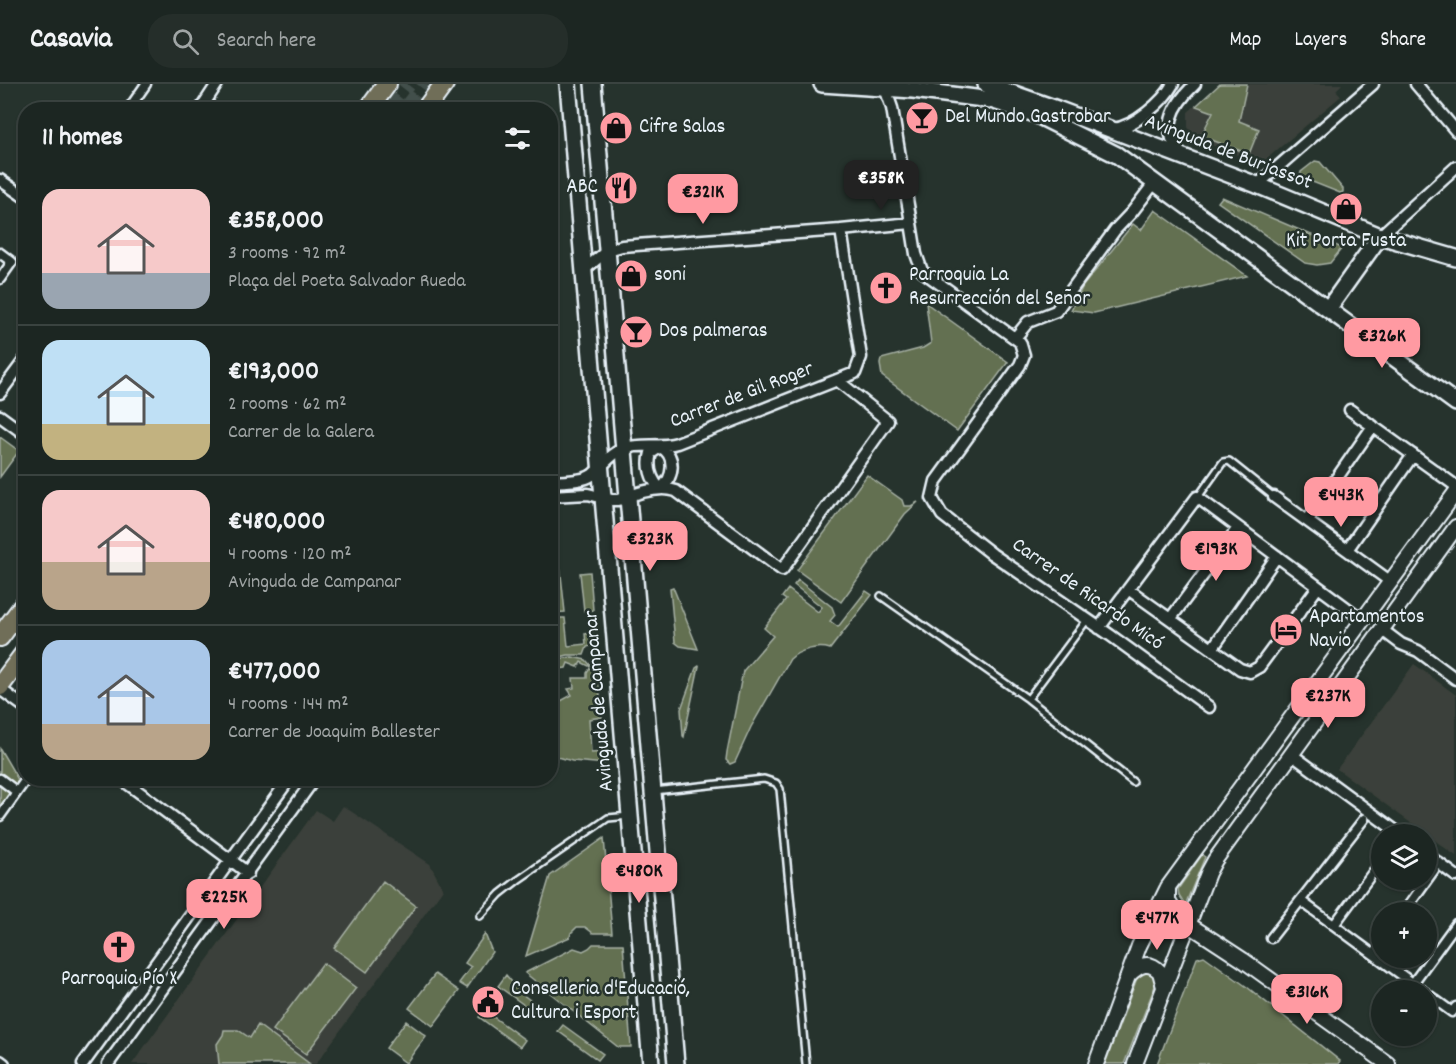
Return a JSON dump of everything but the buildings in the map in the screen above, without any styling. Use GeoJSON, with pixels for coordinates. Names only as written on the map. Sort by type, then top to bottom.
{"type":"FeatureCollection","features":[{"type":"Feature","properties":{"kind":"main road"},"geometry":{"type":"LineString","coordinates":[[431,102],[444,84]]}},
{"type":"Feature","properties":{"kind":"main road","name":"Avinguda de Campanar"},"geometry":{"type":"LineString","coordinates":[[568,84],[602,464],[651,1064]]}},
{"type":"Feature","properties":{"kind":"main road"},"geometry":{"type":"LineString","coordinates":[[593,84],[676,1064]]}},
{"type":"Feature","properties":{"kind":"main road","name":"Avinguda de Burjassot"},"geometry":{"type":"LineString","coordinates":[[822,84],[886,86],[965,95],[1016,107],[1117,155],[1456,403]]}},
{"type":"Feature","properties":{"kind":"main road","name":"Avinguda de Burjassot"},"geometry":{"type":"LineString","coordinates":[[986,84],[1257,185],[1380,236],[1456,258]]}},
{"type":"Feature","properties":{"kind":"main road"},"geometry":{"type":"LineString","coordinates":[[373,102],[384,86]]}},
{"type":"Feature","properties":{"kind":"main road"},"geometry":{"type":"LineString","coordinates":[[1328,309],[1380,236]]}},
{"type":"Feature","properties":{"kind":"main road"},"geometry":{"type":"LineString","coordinates":[[0,637],[18,613]]}},
{"type":"Feature","properties":{"kind":"main road"},"geometry":{"type":"LineString","coordinates":[[0,688],[18,662]]}},
{"type":"Feature","properties":{"kind":"main road"},"geometry":{"type":"LineString","coordinates":[[631,816],[636,806],[644,804],[651,807],[655,814]]}},
{"type":"Feature","properties":{"kind":"main road"},"geometry":{"type":"LineString","coordinates":[[658,867],[644,872],[636,879],[643,888],[661,892]]}},
{"type":"Feature","properties":{"kind":"street"},"geometry":{"type":"LineString","coordinates":[[134,102],[146,84]]}},
{"type":"Feature","properties":{"kind":"street"},"geometry":{"type":"LineString","coordinates":[[205,102],[217,84]]}},
{"type":"Feature","properties":{"kind":"street"},"geometry":{"type":"LineString","coordinates":[[1110,129],[1126,126],[1136,121],[1164,97],[1174,84],[1192,88],[1178,104],[1170,123],[1174,143],[1186,159]]}},
{"type":"Feature","properties":{"kind":"street"},"geometry":{"type":"LineString","coordinates":[[1257,185],[1373,84]]}},
{"type":"Feature","properties":{"kind":"street"},"geometry":{"type":"LineString","coordinates":[[1416,84],[1456,131]]}},
{"type":"Feature","properties":{"kind":"street"},"geometry":{"type":"LineString","coordinates":[[886,86],[892,108],[916,254],[922,270],[1015,338],[1028,322],[1056,311],[1115,230],[1155,182]]}},
{"type":"Feature","properties":{"kind":"street"},"geometry":{"type":"LineString","coordinates":[[1380,236],[1456,167]]}},
{"type":"Feature","properties":{"kind":"street"},"geometry":{"type":"LineString","coordinates":[[0,180],[18,192]]}},
{"type":"Feature","properties":{"kind":"street"},"geometry":{"type":"LineString","coordinates":[[585,269],[608,250],[622,246],[911,223]]}},
{"type":"Feature","properties":{"kind":"street","name":"Carrer de Gil Roger"},"geometry":{"type":"LineString","coordinates":[[624,448],[660,447],[691,438],[855,373],[861,357],[841,230]]}},
{"type":"Feature","properties":{"kind":"street"},"geometry":{"type":"LineString","coordinates":[[0,254],[12,262],[0,279]]}},
{"type":"Feature","properties":{"kind":"street","name":"Carrer de Ricardo Micó"},"geometry":{"type":"LineString","coordinates":[[1015,338],[1023,348],[1024,355],[1020,365],[933,487],[933,498],[942,515],[992,554],[1209,707]]}},
{"type":"Feature","properties":{"kind":"street"},"geometry":{"type":"LineString","coordinates":[[0,393],[18,369]]}},
{"type":"Feature","properties":{"kind":"street","name":"Carrer de Gil Roger"},"geometry":{"type":"LineString","coordinates":[[660,489],[676,491],[782,570],[888,421],[837,380]]}},
{"type":"Feature","properties":{"kind":"street"},"geometry":{"type":"LineString","coordinates":[[1350,410],[1456,486]]}},
{"type":"Feature","properties":{"kind":"street"},"geometry":{"type":"LineString","coordinates":[[0,416],[18,429]]}},
{"type":"Feature","properties":{"kind":"street"},"geometry":{"type":"LineString","coordinates":[[1307,521],[1373,426]]}},
{"type":"Feature","properties":{"kind":"street"},"geometry":{"type":"LineString","coordinates":[[558,496],[588,494],[612,500],[660,489],[666,484],[672,471],[669,454],[660,447],[651,453],[650,465],[652,478],[660,489]]}},
{"type":"Feature","properties":{"kind":"street"},"geometry":{"type":"LineString","coordinates":[[558,481],[593,475],[602,464],[624,448]]}},
{"type":"Feature","properties":{"kind":"street"},"geometry":{"type":"LineString","coordinates":[[1347,550],[1413,455]]}},
{"type":"Feature","properties":{"kind":"street"},"geometry":{"type":"LineString","coordinates":[[1096,1064],[1149,922],[1168,887],[1456,492]]}},
{"type":"Feature","properties":{"kind":"street"},"geometry":{"type":"LineString","coordinates":[[1274,497],[1390,582]]}},
{"type":"Feature","properties":{"kind":"street"},"geometry":{"type":"LineString","coordinates":[[1099,628],[1197,498],[1363,620]]}},
{"type":"Feature","properties":{"kind":"street"},"geometry":{"type":"LineString","coordinates":[[1135,1064],[1215,860],[1456,527]]}},
{"type":"Feature","properties":{"kind":"street"},"geometry":{"type":"LineString","coordinates":[[1171,618],[1238,528]]}},
{"type":"Feature","properties":{"kind":"street"},"geometry":{"type":"LineString","coordinates":[[1212,649],[1277,556]]}},
{"type":"Feature","properties":{"kind":"street"},"geometry":{"type":"LineString","coordinates":[[1128,589],[1240,669],[1250,672],[1259,667],[1318,587]]}},
{"type":"Feature","properties":{"kind":"street"},"geometry":{"type":"LineString","coordinates":[[1381,629],[1401,644],[1418,651],[1456,679]]}},
{"type":"Feature","properties":{"kind":"street"},"geometry":{"type":"LineString","coordinates":[[0,688],[18,702]]}},
{"type":"Feature","properties":{"kind":"street"},"geometry":{"type":"LineString","coordinates":[[1291,754],[1386,824]]}},
{"type":"Feature","properties":{"kind":"street"},"geometry":{"type":"LineString","coordinates":[[0,779],[17,792]]}},
{"type":"Feature","properties":{"kind":"street"},"geometry":{"type":"LineString","coordinates":[[0,816],[21,786]]}},
{"type":"Feature","properties":{"kind":"street"},"geometry":{"type":"LineString","coordinates":[[131,786],[248,873]]}},
{"type":"Feature","properties":{"kind":"street"},"geometry":{"type":"LineString","coordinates":[[83,1064],[284,786]]}},
{"type":"Feature","properties":{"kind":"street"},"geometry":{"type":"LineString","coordinates":[[108,1064],[309,786]]}},
{"type":"Feature","properties":{"kind":"street"},"geometry":{"type":"LineString","coordinates":[[1272,938],[1364,819]]}},
{"type":"Feature","properties":{"kind":"street"},"geometry":{"type":"LineString","coordinates":[[1437,862],[1456,876]]}},
{"type":"Feature","properties":{"kind":"street"},"geometry":{"type":"LineString","coordinates":[[1334,925],[1371,875]]}},
{"type":"Feature","properties":{"kind":"street"},"geometry":{"type":"LineString","coordinates":[[1168,887],[1168,901],[1175,913],[1188,924],[1243,960],[1388,1064]]}},
{"type":"Feature","properties":{"kind":"street"},"geometry":{"type":"LineString","coordinates":[[1301,901],[1371,952]]}},
{"type":"Feature","properties":{"kind":"street"},"geometry":{"type":"LineString","coordinates":[[1415,980],[1456,924]]}},
{"type":"Feature","properties":{"kind":"street"},"geometry":{"type":"LineString","coordinates":[[1129,975],[1141,965],[1150,965],[1160,972],[1164,987]]}},
{"type":"Feature","properties":{"kind":"street"},"geometry":{"type":"LineString","coordinates":[[1393,968],[1409,980]]}},
{"type":"Feature","properties":{"kind":"street"},"geometry":{"type":"LineString","coordinates":[[1437,1000],[1454,1010]]}},
{"type":"Feature","properties":{"kind":"street"},"geometry":{"type":"LineString","coordinates":[[0,1061],[4,1064]]}},
{"type":"Feature","properties":{"kind":"lane"},"geometry":{"type":"LineString","coordinates":[[1197,498],[1226,461],[1274,497]]}},
{"type":"Feature","properties":{"kind":"lane"},"geometry":{"type":"LineString","coordinates":[[881,596],[1028,699],[1133,782]]}},
{"type":"Feature","properties":{"kind":"lane"},"geometry":{"type":"LineString","coordinates":[[1028,699],[1087,620]]}},
{"type":"Feature","properties":{"kind":"lane"},"geometry":{"type":"LineString","coordinates":[[653,791],[764,779],[776,783],[780,789],[806,1064]]}},
{"type":"Feature","properties":{"kind":"lane"},"geometry":{"type":"LineString","coordinates":[[480,916],[509,887],[608,818],[631,816]]}},
{"type":"Feature","properties":{"kind":"shaded area"},"geometry":{"type":"Polygon","coordinates":[[[1220,84],[1342,84],[1336,90],[1341,96],[1264,161],[1250,160],[1194,138],[1188,127],[1188,112],[1220,84]]]}},
{"type":"Feature","properties":{"kind":"shaded area"},"geometry":{"type":"Polygon","coordinates":[[[1414,664],[1456,695],[1456,856],[1437,842],[1437,824],[1412,824],[1337,769],[1414,664]]]}},
{"type":"Feature","properties":{"kind":"shaded area"},"geometry":{"type":"Polygon","coordinates":[[[343,806],[430,864],[443,889],[316,1064],[132,1064],[316,810],[333,821],[343,806]]]}},
{"type":"Feature","properties":{"kind":"green space"},"geometry":{"type":"Polygon","coordinates":[[[1220,84],[1247,84],[1239,121],[1259,129],[1249,154],[1201,136],[1213,112],[1196,106],[1220,84]]]}},
{"type":"Feature","properties":{"kind":"green space"},"geometry":{"type":"Polygon","coordinates":[[[1315,161],[1320,162],[1343,189],[1343,192],[1340,193],[1300,177],[1301,172],[1315,161]]]}},
{"type":"Feature","properties":{"kind":"green space"},"geometry":{"type":"Polygon","coordinates":[[[1222,197],[1342,248],[1330,263],[1317,265],[1305,263],[1218,202],[1222,197]]]}},
{"type":"Feature","properties":{"kind":"green space"},"geometry":{"type":"Polygon","coordinates":[[[1155,210],[1247,276],[1094,313],[1071,310],[1083,286],[1133,224],[1141,230],[1155,210]]]}},
{"type":"Feature","properties":{"kind":"green space"},"geometry":{"type":"Polygon","coordinates":[[[926,303],[1008,362],[957,431],[882,376],[881,359],[923,348],[931,343],[926,303]]]}},
{"type":"Feature","properties":{"kind":"green space"},"geometry":{"type":"Polygon","coordinates":[[[0,437],[18,452],[0,477],[0,437]]]}},
{"type":"Feature","properties":{"kind":"green space"},"geometry":{"type":"Polygon","coordinates":[[[867,475],[902,500],[904,506],[911,506],[918,502],[905,514],[841,602],[797,570],[867,475]]]}},
{"type":"Feature","properties":{"kind":"green space"},"geometry":{"type":"Polygon","coordinates":[[[558,566],[560,566],[565,612],[558,612],[558,566]]]}},
{"type":"Feature","properties":{"kind":"green space"},"geometry":{"type":"Polygon","coordinates":[[[590,572],[593,610],[584,611],[580,573],[590,572]]]}},
{"type":"Feature","properties":{"kind":"green space"},"geometry":{"type":"Polygon","coordinates":[[[798,580],[832,607],[835,615],[830,621],[838,627],[866,591],[872,595],[830,649],[809,649],[790,659],[751,727],[735,762],[730,764],[726,760],[727,752],[743,671],[773,636],[764,628],[786,600],[782,597],[788,589],[818,612],[822,607],[794,585],[798,580]]]}},
{"type":"Feature","properties":{"kind":"green space"},"geometry":{"type":"Polygon","coordinates":[[[673,587],[698,649],[680,646],[675,642],[670,588],[673,587]]]}},
{"type":"Feature","properties":{"kind":"green space"},"geometry":{"type":"Polygon","coordinates":[[[558,618],[565,618],[568,646],[586,644],[585,634],[593,633],[594,645],[587,647],[584,655],[558,657],[558,618]]]}},
{"type":"Feature","properties":{"kind":"green space"},"geometry":{"type":"Polygon","coordinates":[[[572,657],[586,660],[591,666],[597,664],[602,717],[589,719],[591,753],[605,752],[606,764],[572,761],[558,757],[558,701],[572,695],[568,689],[574,688],[573,678],[587,678],[591,667],[581,662],[578,667],[568,663],[566,668],[559,669],[559,659],[572,657]]]}},
{"type":"Feature","properties":{"kind":"green space"},"geometry":{"type":"Polygon","coordinates":[[[699,666],[684,737],[681,709],[696,668],[699,666]]]}},
{"type":"Feature","properties":{"kind":"green space"},"geometry":{"type":"Polygon","coordinates":[[[0,749],[18,780],[18,786],[0,810],[0,749]]]}},
{"type":"Feature","properties":{"kind":"green space"},"geometry":{"type":"Polygon","coordinates":[[[604,838],[612,933],[593,933],[585,927],[577,927],[570,937],[526,956],[550,876],[604,838]]]}},
{"type":"Feature","properties":{"kind":"green space"},"geometry":{"type":"Polygon","coordinates":[[[1202,855],[1205,857],[1185,905],[1179,896],[1178,889],[1202,855]]]}},
{"type":"Feature","properties":{"kind":"green space"},"geometry":{"type":"Polygon","coordinates":[[[383,881],[416,906],[367,972],[334,948],[383,881]]]}},
{"type":"Feature","properties":{"kind":"green space"},"geometry":{"type":"Polygon","coordinates":[[[485,934],[492,952],[467,988],[459,983],[471,967],[465,963],[485,934]]]}},
{"type":"Feature","properties":{"kind":"green space"},"geometry":{"type":"Polygon","coordinates":[[[593,944],[623,944],[631,1047],[618,1047],[525,973],[574,948],[583,951],[593,944]]]}},
{"type":"Feature","properties":{"kind":"green space"},"geometry":{"type":"Polygon","coordinates":[[[1204,956],[1340,1061],[1338,1064],[1157,1064],[1197,958],[1204,956]]]}},
{"type":"Feature","properties":{"kind":"green space"},"geometry":{"type":"Polygon","coordinates":[[[323,963],[356,988],[306,1054],[273,1030],[323,963]]]}},
{"type":"Feature","properties":{"kind":"green space"},"geometry":{"type":"Polygon","coordinates":[[[1144,971],[1152,972],[1156,979],[1155,986],[1124,1064],[1105,1064],[1137,978],[1144,971]]]}},
{"type":"Feature","properties":{"kind":"green space"},"geometry":{"type":"Polygon","coordinates":[[[435,974],[459,991],[433,1026],[409,1008],[435,974]]]}},
{"type":"Feature","properties":{"kind":"green space"},"geometry":{"type":"Polygon","coordinates":[[[506,975],[522,994],[539,1007],[535,1013],[498,986],[506,975]]]}},
{"type":"Feature","properties":{"kind":"green space"},"geometry":{"type":"Polygon","coordinates":[[[484,1010],[525,1040],[520,1047],[479,1017],[484,1010]]]}},
{"type":"Feature","properties":{"kind":"green space"},"geometry":{"type":"Polygon","coordinates":[[[406,1021],[426,1036],[406,1063],[386,1048],[406,1021]]]}},
{"type":"Feature","properties":{"kind":"green space"},"geometry":{"type":"Polygon","coordinates":[[[258,1025],[310,1064],[219,1064],[217,1044],[224,1030],[238,1030],[250,1038],[258,1025]]]}},
{"type":"Feature","properties":{"kind":"green space"},"geometry":{"type":"Polygon","coordinates":[[[563,1025],[603,1054],[598,1060],[558,1031],[563,1025]]]}},
{"type":"Feature","properties":{"kind":"tunnel"},"geometry":{"type":"LineString","coordinates":[[393,102],[407,84]]}},
{"type":"Feature","properties":{"kind":"tunnel"},"geometry":{"type":"LineString","coordinates":[[412,102],[426,84]]}},
{"type":"Feature","properties":{"kind":"place","name":"Del Mundo Gastrobar"},"geometry":{"type":"Point","coordinates":[922,118]}},
{"type":"Feature","properties":{"kind":"place","name":"Cifre Salas"},"geometry":{"type":"Point","coordinates":[616,128]}},
{"type":"Feature","properties":{"kind":"place","name":"ABC"},"geometry":{"type":"Point","coordinates":[621,188]}},
{"type":"Feature","properties":{"kind":"place","name":"Kit Porta Fusta"},"geometry":{"type":"Point","coordinates":[1346,209]}},
{"type":"Feature","properties":{"kind":"place","name":"soni"},"geometry":{"type":"Point","coordinates":[631,276]}},
{"type":"Feature","properties":{"kind":"place","name":"Parroquia La Resurrección del Señor"},"geometry":{"type":"Point","coordinates":[886,288]}},
{"type":"Feature","properties":{"kind":"place","name":"Dos palmeras"},"geometry":{"type":"Point","coordinates":[636,332]}},
{"type":"Feature","properties":{"kind":"place","name":"Apartamentos Navio"},"geometry":{"type":"Point","coordinates":[1286,630]}},
{"type":"Feature","properties":{"kind":"place","name":"Parroquia Pío X"},"geometry":{"type":"Point","coordinates":[119,947]}},
{"type":"Feature","properties":{"kind":"place","name":"Conselleria d'Educació, Cultura i Esport"},"geometry":{"type":"Point","coordinates":[488,1002]}}]}
